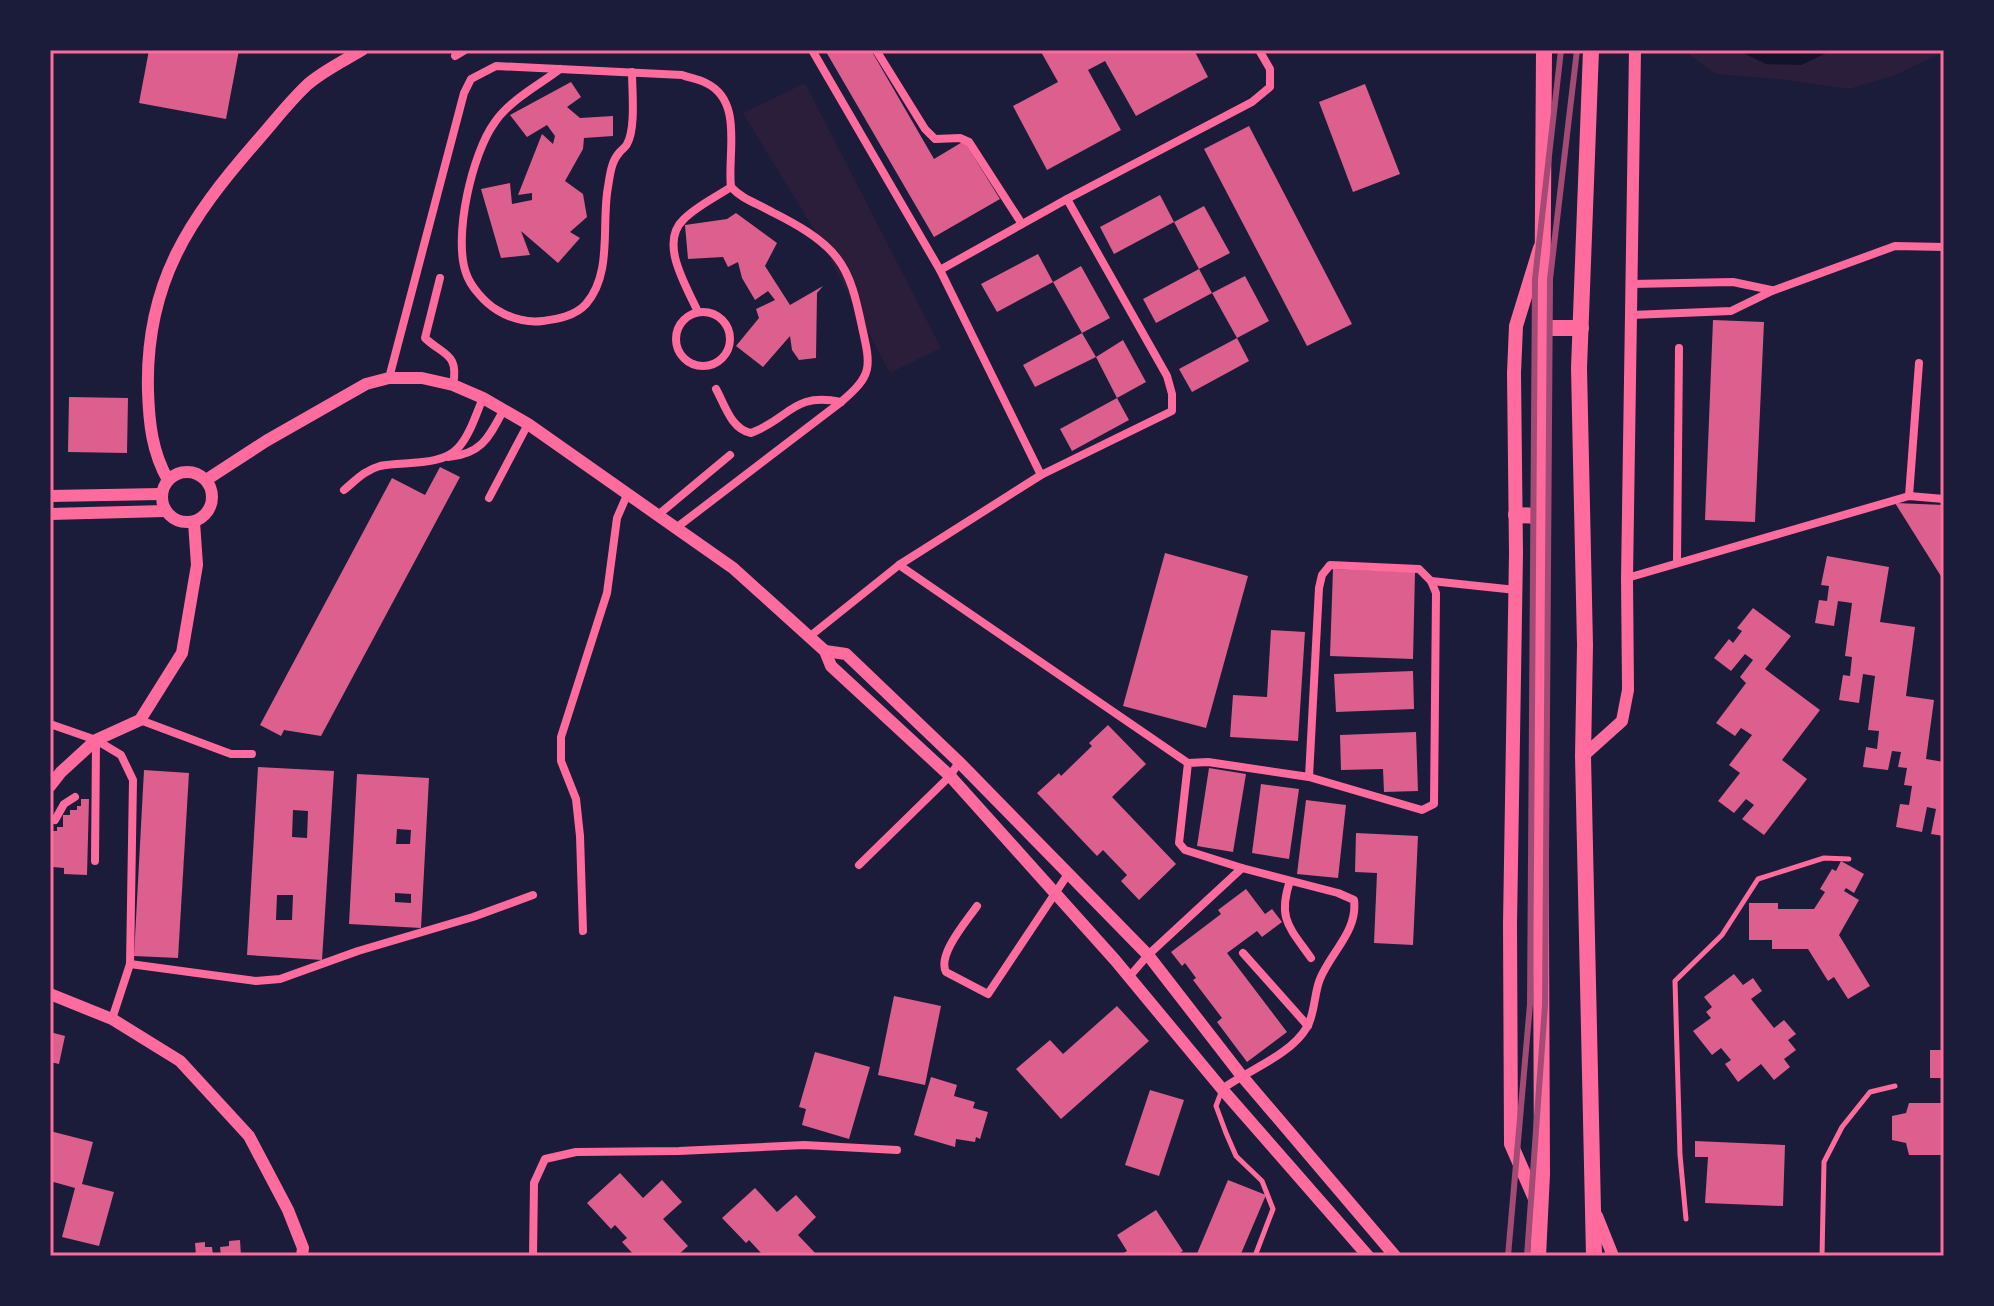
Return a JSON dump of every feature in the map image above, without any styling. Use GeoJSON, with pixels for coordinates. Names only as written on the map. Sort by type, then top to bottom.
{"type":"FeatureCollection","features":[{"type":"Feature","properties":{"kind":"highway"},"geometry":{"type":"LineString","coordinates":[[1537,1254],[1540,1210],[1544,50]]}},
{"type":"Feature","properties":{"kind":"highway"},"geometry":{"type":"LineString","coordinates":[[1591,50],[1581,328],[1585,645],[1583,756],[1594,1256]]}},
{"type":"Feature","properties":{"kind":"highway"},"geometry":{"type":"LineString","coordinates":[[1542,328],[1581,328]]}},
{"type":"Feature","properties":{"kind":"highway"},"geometry":{"type":"LineString","coordinates":[[1516,515],[1541,516]]}},
{"type":"Feature","properties":{"kind":"main road"},"geometry":{"type":"LineString","coordinates":[[1540,1210],[1511,1144],[1510,924],[1516,590],[1516,326],[1541,244]]}},
{"type":"Feature","properties":{"kind":"street"},"geometry":{"type":"LineString","coordinates":[[168,480],[158,464],[149,426],[147,362],[158,296],[181,243],[216,188],[307,85],[362,50]]}},
{"type":"Feature","properties":{"kind":"street"},"geometry":{"type":"LineString","coordinates":[[455,56],[465,50]]}},
{"type":"Feature","properties":{"kind":"street"},"geometry":{"type":"LineString","coordinates":[[812,50],[940,270],[1041,475]]}},
{"type":"Feature","properties":{"kind":"street"},"geometry":{"type":"LineString","coordinates":[[876,50],[925,129],[935,139],[960,138],[969,142],[1022,224]]}},
{"type":"Feature","properties":{"kind":"street"},"geometry":{"type":"LineString","coordinates":[[940,270],[1252,102],[1270,87],[1270,69],[1259,50]]}},
{"type":"Feature","properties":{"kind":"street"},"geometry":{"type":"LineString","coordinates":[[1583,756],[1622,721],[1628,690],[1635,50]]}},
{"type":"Feature","properties":{"kind":"street"},"geometry":{"type":"LineString","coordinates":[[389,378],[464,93],[471,79],[496,66],[682,75],[709,84],[726,102],[732,121],[731,187],[740,197],[803,230],[837,258],[853,289],[869,360],[862,384],[676,528]]}},
{"type":"Feature","properties":{"kind":"street"},"geometry":{"type":"LineString","coordinates":[[561,69],[503,112],[486,135],[471,179],[461,230],[466,274],[487,304],[532,323],[564,318],[586,304],[602,273],[604,209],[612,165],[617,154],[627,145],[631,132],[632,72]]}},
{"type":"Feature","properties":{"kind":"street"},"geometry":{"type":"LineString","coordinates":[[698,312],[675,262],[673,246],[677,228],[683,219],[731,187]]}},
{"type":"Feature","properties":{"kind":"street"},"geometry":{"type":"LineString","coordinates":[[809,637],[899,565],[1041,475],[1172,411],[1172,394],[1167,376],[1067,199]]}},
{"type":"Feature","properties":{"kind":"street"},"geometry":{"type":"LineString","coordinates":[[1631,315],[1731,311],[1772,291],[1895,246],[1944,247]]}},
{"type":"Feature","properties":{"kind":"street"},"geometry":{"type":"LineString","coordinates":[[440,278],[425,338],[451,358],[454,366],[453,385]]}},
{"type":"Feature","properties":{"kind":"street"},"geometry":{"type":"LineString","coordinates":[[1631,284],[1733,282],[1772,291]]}},
{"type":"Feature","properties":{"kind":"street"},"geometry":{"type":"LineString","coordinates":[[698,312],[711,312],[719,316],[729,331],[729,348],[724,356],[709,365],[700,366],[684,358],[676,342],[679,325],[698,312]]}},
{"type":"Feature","properties":{"kind":"street"},"geometry":{"type":"LineString","coordinates":[[1677,563],[1679,348]]}},
{"type":"Feature","properties":{"kind":"street"},"geometry":{"type":"LineString","coordinates":[[1909,496],[1919,363]]}},
{"type":"Feature","properties":{"kind":"street"},"geometry":{"type":"LineString","coordinates":[[206,480],[266,441],[366,384],[389,378],[422,378],[453,385],[528,424],[733,568],[825,651],[831,666],[950,776],[1129,977],[1368,1256]]}},
{"type":"Feature","properties":{"kind":"street"},"geometry":{"type":"LineString","coordinates":[[716,389],[735,426],[751,433],[804,400],[821,398],[841,402]]}},
{"type":"Feature","properties":{"kind":"street"},"geometry":{"type":"LineString","coordinates":[[443,458],[457,449],[470,429],[483,398]]}},
{"type":"Feature","properties":{"kind":"street"},"geometry":{"type":"LineString","coordinates":[[344,490],[364,473],[379,467],[465,456],[488,439],[504,409]]}},
{"type":"Feature","properties":{"kind":"street"},"geometry":{"type":"LineString","coordinates":[[489,498],[528,424]]}},
{"type":"Feature","properties":{"kind":"street"},"geometry":{"type":"LineString","coordinates":[[658,515],[730,455]]}},
{"type":"Feature","properties":{"kind":"street"},"geometry":{"type":"LineString","coordinates":[[182,472],[191,472],[206,480],[210,487],[211,504],[202,518],[194,522],[177,521],[165,511],[161,494],[168,480],[182,472]]}},
{"type":"Feature","properties":{"kind":"street"},"geometry":{"type":"LineString","coordinates":[[161,494],[52,496],[52,514],[165,511]]}},
{"type":"Feature","properties":{"kind":"street"},"geometry":{"type":"LineString","coordinates":[[115,513],[116,495]]}},
{"type":"Feature","properties":{"kind":"street"},"geometry":{"type":"LineString","coordinates":[[583,931],[576,799],[561,761],[561,737],[607,593],[617,518],[627,495]]}},
{"type":"Feature","properties":{"kind":"street"},"geometry":{"type":"LineString","coordinates":[[1627,578],[1909,496],[1944,499]]}},
{"type":"Feature","properties":{"kind":"street"},"geometry":{"type":"LineString","coordinates":[[50,786],[96,740],[140,720],[182,653],[197,565],[194,522]]}},
{"type":"Feature","properties":{"kind":"street"},"geometry":{"type":"LineString","coordinates":[[899,565],[1188,763],[1208,762],[1309,777],[1422,810],[1434,804],[1436,593],[1431,581],[1419,569],[1330,565],[1322,575],[1309,777]]}},
{"type":"Feature","properties":{"kind":"street"},"geometry":{"type":"LineString","coordinates":[[1431,581],[1516,590]]}},
{"type":"Feature","properties":{"kind":"street"},"geometry":{"type":"LineString","coordinates":[[825,651],[846,654],[959,762],[1148,955],[1241,1075],[1395,1256]]}},
{"type":"Feature","properties":{"kind":"street"},"geometry":{"type":"LineString","coordinates":[[140,720],[231,754],[252,754]]}},
{"type":"Feature","properties":{"kind":"street"},"geometry":{"type":"LineString","coordinates":[[50,724],[96,740],[121,755],[133,780],[130,964],[112,1019]]}},
{"type":"Feature","properties":{"kind":"street"},"geometry":{"type":"LineString","coordinates":[[95,861],[96,740]]}},
{"type":"Feature","properties":{"kind":"street"},"geometry":{"type":"LineString","coordinates":[[859,865],[950,776],[959,762]]}},
{"type":"Feature","properties":{"kind":"street"},"geometry":{"type":"LineString","coordinates":[[1188,763],[1179,843],[1185,850],[1338,893],[1354,900],[1356,913],[1322,973],[1308,1026],[1273,1060],[1241,1075],[1222,1089]]}},
{"type":"Feature","properties":{"kind":"street"},"geometry":{"type":"LineString","coordinates":[[55,820],[64,804],[75,797]]}},
{"type":"Feature","properties":{"kind":"street"},"geometry":{"type":"LineString","coordinates":[[1129,977],[1148,955],[1242,868]]}},
{"type":"Feature","properties":{"kind":"street"},"geometry":{"type":"LineString","coordinates":[[977,906],[944,956],[943,967],[946,972],[988,994],[1068,874]]}},
{"type":"Feature","properties":{"kind":"street"},"geometry":{"type":"LineString","coordinates":[[1290,881],[1283,900],[1283,911],[1289,927],[1311,958]]}},
{"type":"Feature","properties":{"kind":"street"},"geometry":{"type":"LineString","coordinates":[[130,964],[256,981],[280,979],[533,895]]}},
{"type":"Feature","properties":{"kind":"street"},"geometry":{"type":"LineString","coordinates":[[1243,953],[1308,1026]]}},
{"type":"Feature","properties":{"kind":"street"},"geometry":{"type":"LineString","coordinates":[[50,994],[112,1019],[180,1061],[249,1136],[288,1210],[303,1248],[302,1256]]}},
{"type":"Feature","properties":{"kind":"street"},"geometry":{"type":"LineString","coordinates":[[533,1256],[534,1183],[545,1159],[576,1152],[804,1145],[897,1150]]}},
{"type":"Feature","properties":{"kind":"street"},"geometry":{"type":"LineString","coordinates":[[1287,1162],[1303,1149]]}},
{"type":"Feature","properties":{"kind":"street"},"geometry":{"type":"LineString","coordinates":[[1592,1205],[1613,1256]]}},
{"type":"Feature","properties":{"kind":"lane"},"geometry":{"type":"LineString","coordinates":[[1686,1219],[1680,1155],[1675,981],[1722,935],[1758,879],[1824,858],[1849,859]]}},
{"type":"Feature","properties":{"kind":"lane"},"geometry":{"type":"LineString","coordinates":[[1822,1256],[1824,1162],[1842,1127],[1870,1092],[1895,1086]]}},
{"type":"Feature","properties":{"kind":"lane"},"geometry":{"type":"LineString","coordinates":[[1222,1089],[1216,1106],[1226,1133],[1236,1156],[1262,1181],[1273,1209],[1255,1256]]}},
{"type":"Feature","properties":{"kind":"shaded area"},"geometry":{"type":"Polygon","coordinates":[[[1683,50],[1944,52],[1893,76],[1849,89],[1715,74],[1683,50]]]}},
{"type":"Feature","properties":{"kind":"shaded area"},"geometry":{"type":"Polygon","coordinates":[[[1737,50],[1833,50],[1801,65],[1766,64],[1737,50]]]}},
{"type":"Feature","properties":{"kind":"shaded area"},"geometry":{"type":"Polygon","coordinates":[[[805,83],[941,348],[890,373],[816,233],[743,113],[805,83]]]}},
{"type":"Feature","properties":{"kind":"building"},"geometry":{"type":"Polygon","coordinates":[[[149,50],[239,50],[226,119],[139,103],[149,50]]]}},
{"type":"Feature","properties":{"kind":"building"},"geometry":{"type":"Polygon","coordinates":[[[825,50],[871,50],[934,159],[964,141],[1000,199],[934,237],[825,50]]]}},
{"type":"Feature","properties":{"kind":"building"},"geometry":{"type":"Polygon","coordinates":[[[1040,50],[1194,50],[1208,77],[1136,116],[1105,61],[1088,70],[1121,130],[1047,170],[1013,106],[1058,82],[1040,50]]]}},
{"type":"Feature","properties":{"kind":"building"},"geometry":{"type":"Polygon","coordinates":[[[571,82],[581,97],[567,107],[580,118],[613,116],[613,136],[584,138],[583,149],[565,181],[583,194],[587,217],[570,232],[580,238],[558,263],[521,231],[530,255],[501,258],[481,189],[510,183],[512,204],[532,200],[532,193],[518,195],[542,134],[553,144],[555,136],[547,125],[527,137],[510,115],[571,82]]]}},
{"type":"Feature","properties":{"kind":"building"},"geometry":{"type":"Polygon","coordinates":[[[1365,84],[1400,174],[1353,192],[1319,102],[1365,84]]]}},
{"type":"Feature","properties":{"kind":"building"},"geometry":{"type":"Polygon","coordinates":[[[1249,126],[1352,324],[1307,346],[1204,149],[1249,126]]]}},
{"type":"Feature","properties":{"kind":"building"},"geometry":{"type":"Polygon","coordinates":[[[1160,195],[1174,222],[1114,254],[1100,227],[1160,195]]]}},
{"type":"Feature","properties":{"kind":"building"},"geometry":{"type":"Polygon","coordinates":[[[1204,206],[1230,253],[1199,269],[1174,222],[1204,206]]]}},
{"type":"Feature","properties":{"kind":"building"},"geometry":{"type":"Polygon","coordinates":[[[736,213],[777,243],[765,266],[790,305],[823,286],[817,293],[816,358],[799,360],[792,350],[790,336],[763,367],[736,346],[759,318],[756,309],[775,300],[768,291],[755,300],[742,278],[738,262],[728,267],[723,257],[688,259],[685,225],[727,219],[736,213]]]}},
{"type":"Feature","properties":{"kind":"building"},"geometry":{"type":"Polygon","coordinates":[[[1038,254],[1053,282],[997,312],[981,284],[1038,254]]]}},
{"type":"Feature","properties":{"kind":"building"},"geometry":{"type":"Polygon","coordinates":[[[1081,266],[1110,318],[1082,333],[1053,282],[1081,266]]]}},
{"type":"Feature","properties":{"kind":"building"},"geometry":{"type":"Polygon","coordinates":[[[1199,269],[1212,293],[1156,323],[1143,299],[1199,269]]]}},
{"type":"Feature","properties":{"kind":"building"},"geometry":{"type":"Polygon","coordinates":[[[1245,276],[1269,321],[1237,338],[1212,293],[1245,276]]]}},
{"type":"Feature","properties":{"kind":"building"},"geometry":{"type":"Polygon","coordinates":[[[1713,320],[1764,322],[1755,522],[1705,520],[1713,320]]]}},
{"type":"Feature","properties":{"kind":"building"},"geometry":{"type":"Polygon","coordinates":[[[1082,333],[1096,357],[1035,387],[1023,365],[1082,333]]]}},
{"type":"Feature","properties":{"kind":"building"},"geometry":{"type":"Polygon","coordinates":[[[1237,338],[1249,361],[1192,392],[1179,369],[1237,338]]]}},
{"type":"Feature","properties":{"kind":"building"},"geometry":{"type":"Polygon","coordinates":[[[1123,340],[1146,382],[1117,398],[1096,357],[1123,340]]]}},
{"type":"Feature","properties":{"kind":"building"},"geometry":{"type":"Polygon","coordinates":[[[69,397],[128,398],[127,453],[68,452],[69,397]]]}},
{"type":"Feature","properties":{"kind":"building"},"geometry":{"type":"Polygon","coordinates":[[[1117,398],[1129,420],[1072,451],[1060,429],[1117,398]]]}},
{"type":"Feature","properties":{"kind":"building"},"geometry":{"type":"Polygon","coordinates":[[[440,467],[460,477],[321,736],[284,730],[281,736],[260,725],[392,478],[425,495],[440,467]]]}},
{"type":"Feature","properties":{"kind":"building"},"geometry":{"type":"Polygon","coordinates":[[[1895,503],[1944,505],[1944,581],[1895,503]]]}},
{"type":"Feature","properties":{"kind":"building"},"geometry":{"type":"Polygon","coordinates":[[[1165,553],[1248,576],[1206,728],[1123,706],[1165,553]]]}},
{"type":"Feature","properties":{"kind":"building"},"geometry":{"type":"Polygon","coordinates":[[[1827,556],[1889,567],[1880,622],[1915,627],[1906,696],[1934,700],[1926,759],[1944,762],[1944,836],[1931,834],[1936,809],[1927,807],[1922,832],[1896,827],[1900,804],[1909,805],[1912,786],[1904,785],[1907,768],[1898,767],[1901,752],[1892,751],[1888,770],[1863,767],[1866,747],[1877,749],[1879,731],[1868,730],[1875,676],[1863,674],[1859,703],[1839,700],[1843,675],[1850,676],[1852,657],[1845,656],[1852,603],[1838,601],[1834,626],[1815,623],[1819,600],[1827,601],[1829,586],[1821,585],[1827,556]]]}},
{"type":"Feature","properties":{"kind":"building"},"geometry":{"type":"Polygon","coordinates":[[[1333,569],[1415,572],[1413,659],[1330,656],[1333,569]]]}},
{"type":"Feature","properties":{"kind":"building"},"geometry":{"type":"Polygon","coordinates":[[[1753,608],[1791,636],[1765,669],[1820,710],[1782,760],[1807,779],[1764,835],[1742,819],[1754,805],[1746,799],[1734,813],[1718,801],[1740,773],[1729,765],[1752,735],[1741,728],[1735,736],[1716,723],[1746,683],[1740,677],[1753,660],[1745,654],[1731,671],[1714,658],[1729,639],[1733,643],[1742,631],[1737,628],[1753,608]]]}},
{"type":"Feature","properties":{"kind":"building"},"geometry":{"type":"Polygon","coordinates":[[[1271,630],[1305,632],[1298,741],[1230,737],[1233,695],[1267,697],[1271,630]]]}},
{"type":"Feature","properties":{"kind":"building"},"geometry":{"type":"Polygon","coordinates":[[[1413,671],[1414,709],[1336,712],[1334,674],[1413,671]]]}},
{"type":"Feature","properties":{"kind":"building"},"geometry":{"type":"Polygon","coordinates":[[[1108,725],[1146,764],[1112,797],[1176,864],[1139,900],[1121,881],[1127,875],[1103,850],[1097,856],[1037,793],[1059,773],[1061,776],[1092,746],[1089,743],[1108,725]]]}},
{"type":"Feature","properties":{"kind":"building"},"geometry":{"type":"Polygon","coordinates":[[[1416,732],[1418,791],[1384,792],[1383,769],[1341,770],[1340,735],[1416,732]]]}},
{"type":"Feature","properties":{"kind":"building"},"geometry":{"type":"Polygon","coordinates":[[[258,767],[334,771],[322,960],[247,955],[258,767]],[[293,810],[292,837],[307,838],[308,811],[293,810]],[[277,895],[276,920],[292,920],[293,895],[277,895]]]}},
{"type":"Feature","properties":{"kind":"building"},"geometry":{"type":"Polygon","coordinates":[[[1209,768],[1246,774],[1233,852],[1197,846],[1209,768]]]}},
{"type":"Feature","properties":{"kind":"building"},"geometry":{"type":"Polygon","coordinates":[[[144,770],[189,773],[178,958],[134,956],[144,770]]]}},
{"type":"Feature","properties":{"kind":"building"},"geometry":{"type":"Polygon","coordinates":[[[357,774],[429,778],[421,928],[349,924],[357,774]],[[397,829],[396,844],[410,844],[411,830],[397,829]],[[395,893],[395,902],[411,903],[411,894],[395,893]]]}},
{"type":"Feature","properties":{"kind":"building"},"geometry":{"type":"Polygon","coordinates":[[[1261,784],[1299,789],[1289,859],[1252,853],[1261,784]]]}},
{"type":"Feature","properties":{"kind":"building"},"geometry":{"type":"Polygon","coordinates":[[[81,799],[89,799],[87,875],[64,874],[64,868],[53,867],[53,861],[50,861],[51,831],[63,827],[63,815],[77,810],[81,799]]]}},
{"type":"Feature","properties":{"kind":"building"},"geometry":{"type":"Polygon","coordinates":[[[1306,800],[1346,805],[1338,878],[1297,874],[1306,800]]]}},
{"type":"Feature","properties":{"kind":"building"},"geometry":{"type":"Polygon","coordinates":[[[1356,833],[1418,836],[1413,945],[1374,943],[1377,873],[1355,872],[1356,833]]]}},
{"type":"Feature","properties":{"kind":"building"},"geometry":{"type":"Polygon","coordinates":[[[1841,861],[1864,874],[1854,893],[1846,888],[1844,891],[1859,900],[1839,935],[1870,986],[1848,999],[1834,977],[1828,981],[1808,949],[1772,949],[1772,940],[1749,940],[1749,903],[1778,903],[1778,909],[1814,909],[1825,892],[1820,889],[1841,861]]]}},
{"type":"Feature","properties":{"kind":"building"},"geometry":{"type":"Polygon","coordinates":[[[1246,889],[1265,914],[1272,909],[1282,922],[1262,937],[1257,931],[1227,953],[1287,1032],[1247,1062],[1217,1022],[1222,1018],[1193,980],[1196,978],[1185,963],[1182,966],[1171,952],[1221,914],[1218,910],[1246,889]]]}},
{"type":"Feature","properties":{"kind":"building"},"geometry":{"type":"Polygon","coordinates":[[[1734,974],[1743,985],[1753,978],[1762,991],[1751,999],[1774,1028],[1784,1020],[1796,1034],[1788,1040],[1796,1050],[1784,1059],[1790,1067],[1774,1080],[1761,1064],[1738,1082],[1725,1064],[1731,1060],[1721,1048],[1712,1055],[1693,1031],[1711,1018],[1706,1012],[1712,1007],[1704,997],[1734,974]]]}},
{"type":"Feature","properties":{"kind":"building"},"geometry":{"type":"Polygon","coordinates":[[[894,996],[941,1006],[925,1085],[878,1075],[894,996]]]}},
{"type":"Feature","properties":{"kind":"building"},"geometry":{"type":"Polygon","coordinates":[[[1117,1006],[1149,1041],[1061,1119],[1016,1069],[1050,1040],[1063,1054],[1117,1006]]]}},
{"type":"Feature","properties":{"kind":"building"},"geometry":{"type":"Polygon","coordinates":[[[50,1032],[65,1036],[59,1064],[50,1062],[50,1032]]]}},
{"type":"Feature","properties":{"kind":"building"},"geometry":{"type":"Polygon","coordinates":[[[1930,1050],[1944,1050],[1944,1078],[1930,1078],[1930,1050]]]}},
{"type":"Feature","properties":{"kind":"building"},"geometry":{"type":"Polygon","coordinates":[[[815,1052],[870,1067],[849,1139],[802,1125],[806,1109],[799,1107],[815,1052]]]}},
{"type":"Feature","properties":{"kind":"building"},"geometry":{"type":"Polygon","coordinates":[[[931,1077],[957,1085],[954,1096],[975,1102],[973,1108],[988,1112],[980,1139],[976,1137],[975,1142],[956,1139],[955,1147],[914,1135],[931,1077]]]}},
{"type":"Feature","properties":{"kind":"building"},"geometry":{"type":"Polygon","coordinates":[[[1150,1090],[1184,1100],[1159,1176],[1125,1165],[1150,1090]]]}},
{"type":"Feature","properties":{"kind":"building"},"geometry":{"type":"Polygon","coordinates":[[[1909,1103],[1944,1103],[1944,1155],[1909,1155],[1906,1143],[1892,1140],[1892,1116],[1906,1113],[1909,1103]]]}},
{"type":"Feature","properties":{"kind":"building"},"geometry":{"type":"Polygon","coordinates":[[[50,1131],[93,1142],[82,1184],[114,1192],[99,1246],[62,1237],[75,1188],[50,1181],[50,1131]]]}},
{"type":"Feature","properties":{"kind":"building"},"geometry":{"type":"Polygon","coordinates":[[[1695,1141],[1785,1145],[1783,1206],[1705,1203],[1708,1157],[1695,1157],[1695,1141]]]}},
{"type":"Feature","properties":{"kind":"building"},"geometry":{"type":"Polygon","coordinates":[[[620,1173],[643,1198],[662,1180],[682,1202],[663,1219],[688,1246],[677,1256],[635,1256],[622,1242],[627,1238],[615,1225],[611,1229],[587,1203],[620,1173]]]}},
{"type":"Feature","properties":{"kind":"building"},"geometry":{"type":"Polygon","coordinates":[[[1228,1180],[1266,1195],[1240,1256],[1196,1256],[1228,1180]]]}},
{"type":"Feature","properties":{"kind":"building"},"geometry":{"type":"Polygon","coordinates":[[[755,1188],[777,1212],[796,1195],[816,1217],[798,1235],[818,1256],[758,1256],[761,1253],[749,1240],[746,1243],[722,1218],[755,1188]]]}},
{"type":"Feature","properties":{"kind":"building"},"geometry":{"type":"Polygon","coordinates":[[[1156,1210],[1183,1251],[1175,1256],[1119,1256],[1127,1251],[1117,1235],[1156,1210]]]}},
{"type":"Feature","properties":{"kind":"building"},"geometry":{"type":"Polygon","coordinates":[[[240,1240],[241,1256],[221,1256],[220,1247],[229,1246],[229,1241],[240,1240]]]}},
{"type":"Feature","properties":{"kind":"building"},"geometry":{"type":"Polygon","coordinates":[[[205,1242],[205,1247],[212,1247],[213,1256],[196,1256],[195,1243],[205,1242]]]}},
{"type":"Feature","properties":{"kind":"railway"},"geometry":{"type":"LineString","coordinates":[[1508,1256],[1530,1004],[1535,279],[1561,50]]}},
{"type":"Feature","properties":{"kind":"railway"},"geometry":{"type":"LineString","coordinates":[[1527,1256],[1545,1005],[1550,279],[1577,50]]}}]}
